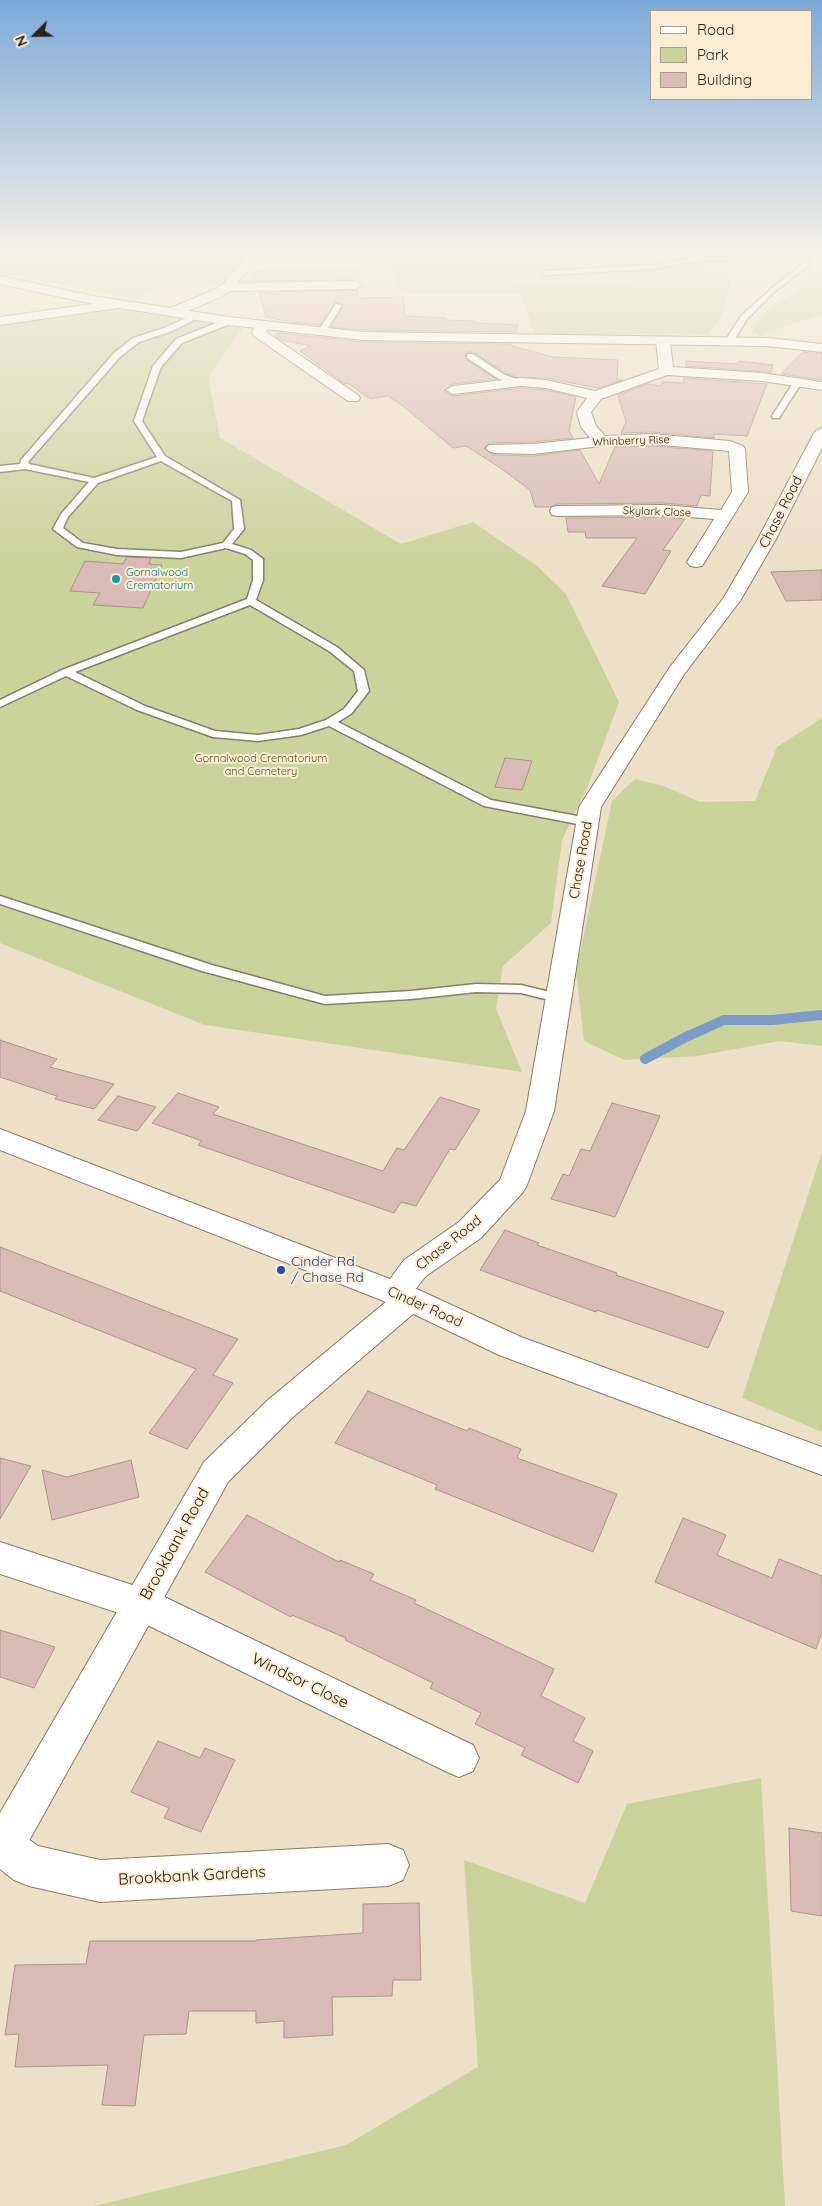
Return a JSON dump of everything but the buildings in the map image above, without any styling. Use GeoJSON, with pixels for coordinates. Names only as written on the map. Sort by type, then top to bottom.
{"type":"FeatureCollection","features":[{"type":"Feature","properties":{"kind":"street"},"geometry":{"type":"LineString","coordinates":[[294,357],[353,398]]}},
{"type":"Feature","properties":{"kind":"street"},"geometry":{"type":"LineString","coordinates":[[665,357],[666,371]]}},
{"type":"Feature","properties":{"kind":"street"},"geometry":{"type":"LineString","coordinates":[[453,390],[479,392],[521,382],[546,384],[596,396],[666,371],[762,377],[822,386]]}},
{"type":"Feature","properties":{"kind":"street"},"geometry":{"type":"LineString","coordinates":[[596,396],[584,412],[589,427],[601,441]]}},
{"type":"Feature","properties":{"kind":"street","name":"Chase Road"},"geometry":{"type":"LineString","coordinates":[[403,1296],[415,1268],[470,1230],[514,1185],[540,1111],[557,998],[590,807],[672,679],[731,601],[768,539],[822,433]]}},
{"type":"Feature","properties":{"kind":"street","name":"Whinberry Rise"},"geometry":{"type":"LineString","coordinates":[[494,448],[536,456],[601,441],[652,439],[730,446],[737,449],[740,492],[724,516]]}},
{"type":"Feature","properties":{"kind":"street","name":"Skylark Close"},"geometry":{"type":"LineString","coordinates":[[558,511],[588,505],[724,516]]}},
{"type":"Feature","properties":{"kind":"street"},"geometry":{"type":"LineString","coordinates":[[696,562],[724,516]]}},
{"type":"Feature","properties":{"kind":"street","name":"Cinder Road"},"geometry":{"type":"LineString","coordinates":[[0,1140],[403,1296],[510,1346],[822,1461]]}},
{"type":"Feature","properties":{"kind":"street","name":"Brookbank Road"},"geometry":{"type":"LineString","coordinates":[[5,1834],[141,1604],[216,1472],[280,1409],[403,1296]]}},
{"type":"Feature","properties":{"kind":"street","name":"Windsor Close"},"geometry":{"type":"LineString","coordinates":[[0,1558],[141,1604],[459,1758]]}},
{"type":"Feature","properties":{"kind":"street","name":"Brookbank Gardens"},"geometry":{"type":"LineString","coordinates":[[5,1834],[29,1865],[100,1881],[388,1865]]}},
{"type":"Feature","properties":{"kind":"lane"},"geometry":{"type":"LineString","coordinates":[[25,466],[24,462],[115,357]]}},
{"type":"Feature","properties":{"kind":"lane"},"geometry":{"type":"LineString","coordinates":[[165,357],[157,366],[138,421],[162,458],[236,500],[239,529],[226,545]]}},
{"type":"Feature","properties":{"kind":"lane"},"geometry":{"type":"LineString","coordinates":[[471,357],[502,377],[521,382]]}},
{"type":"Feature","properties":{"kind":"lane"},"geometry":{"type":"LineString","coordinates":[[776,416],[798,382]]}},
{"type":"Feature","properties":{"kind":"lane"},"geometry":{"type":"LineString","coordinates":[[162,458],[94,481],[64,516],[58,529],[80,545],[117,552],[181,555],[226,545],[248,552],[258,559],[258,580],[251,601]]}},
{"type":"Feature","properties":{"kind":"lane"},"geometry":{"type":"LineString","coordinates":[[0,469],[25,466],[94,481]]}},
{"type":"Feature","properties":{"kind":"lane"},"geometry":{"type":"LineString","coordinates":[[0,704],[66,672],[251,601]]}},
{"type":"Feature","properties":{"kind":"lane"},"geometry":{"type":"LineString","coordinates":[[66,672],[141,708],[213,734],[258,738],[302,732],[330,722],[348,711],[364,691],[359,670],[333,649],[251,601]]}},
{"type":"Feature","properties":{"kind":"lane"},"geometry":{"type":"LineString","coordinates":[[330,722],[488,803],[588,822]]}},
{"type":"Feature","properties":{"kind":"lane"},"geometry":{"type":"LineString","coordinates":[[0,900],[207,968],[325,1000],[411,995],[476,988],[521,989],[557,998]]}},
{"type":"Feature","properties":{"kind":"green space","name":"Gornalwood Crematorium and Cemetery"},"geometry":{"type":"Polygon","coordinates":[[[0,357],[222,357],[208,377],[220,438],[401,544],[473,522],[536,565],[566,594],[619,702],[588,786],[562,840],[551,923],[503,966],[496,1009],[522,1072],[205,1025],[0,943],[0,357]]]}},
{"type":"Feature","properties":{"kind":"green space"},"geometry":{"type":"Polygon","coordinates":[[[822,718],[822,1046],[779,1041],[697,1056],[624,1060],[584,1041],[576,971],[612,801],[635,779],[664,786],[700,802],[755,801],[777,747],[822,718]]]}},
{"type":"Feature","properties":{"kind":"green space"},"geometry":{"type":"Polygon","coordinates":[[[822,1152],[822,1432],[742,1398],[822,1152]]]}},
{"type":"Feature","properties":{"kind":"green space"},"geometry":{"type":"Polygon","coordinates":[[[761,1778],[785,2206],[94,2206],[346,2145],[478,2067],[464,1860],[585,1903],[627,1804],[761,1778]]]}},
{"type":"Feature","properties":{"kind":"waterway"},"geometry":{"type":"LineString","coordinates":[[645,1059],[686,1037],[724,1020],[772,1020],[822,1015]]}},
{"type":"Feature","properties":{"kind":"place","name":"Gornalwood Crematorium"},"geometry":{"type":"Point","coordinates":[116,579]}},
{"type":"Feature","properties":{"kind":"place","name":"Cinder Rd / Chase Rd"},"geometry":{"type":"Point","coordinates":[281,1270]}}]}
